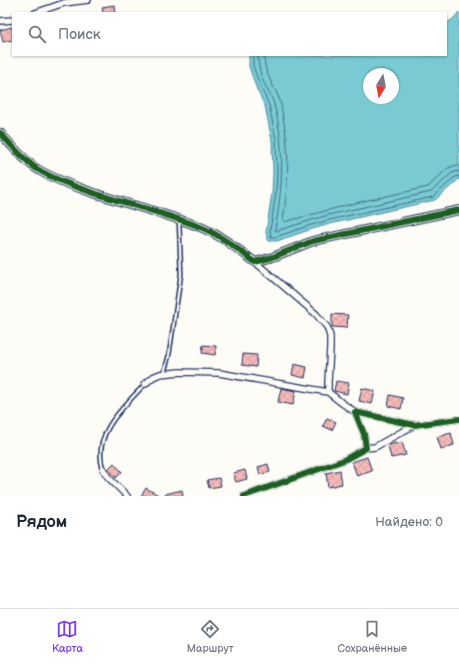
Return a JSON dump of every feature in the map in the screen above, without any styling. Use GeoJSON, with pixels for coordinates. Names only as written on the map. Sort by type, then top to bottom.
{"type":"FeatureCollection","features":[{"type":"Feature","properties":{"kind":"street"},"geometry":{"type":"LineString","coordinates":[[37,12],[51,6],[88,0]]}},
{"type":"Feature","properties":{"kind":"street"},"geometry":{"type":"LineString","coordinates":[[0,21],[12,20]]}},
{"type":"Feature","properties":{"kind":"street"},"geometry":{"type":"LineString","coordinates":[[0,133],[23,158],[52,177],[101,195],[203,228],[225,240],[255,262],[316,314],[327,327],[330,336],[328,392]]}},
{"type":"Feature","properties":{"kind":"street"},"geometry":{"type":"LineString","coordinates":[[255,262],[274,257],[314,241],[459,210]]}},
{"type":"Feature","properties":{"kind":"street"},"geometry":{"type":"LineString","coordinates":[[146,384],[154,377],[164,373],[218,373],[265,380],[328,392],[342,404],[355,412],[414,426]]}},
{"type":"Feature","properties":{"kind":"street"},"geometry":{"type":"LineString","coordinates":[[355,412],[364,434],[366,448]]}},
{"type":"Feature","properties":{"kind":"street"},"geometry":{"type":"LineString","coordinates":[[244,496],[344,460],[366,448],[375,447],[414,426],[459,419]]}},
{"type":"Feature","properties":{"kind":"street"},"geometry":{"type":"LineString","coordinates":[[103,469],[108,477],[128,496]]}},
{"type":"Feature","properties":{"kind":"lane"},"geometry":{"type":"LineString","coordinates":[[164,373],[169,355],[181,274],[178,219]]}},
{"type":"Feature","properties":{"kind":"lane"},"geometry":{"type":"LineString","coordinates":[[103,469],[100,459],[100,451],[104,434],[122,410],[146,384]]}},
{"type":"Feature","properties":{"kind":"water"},"geometry":{"type":"Polygon","coordinates":[[[459,12],[459,179],[435,200],[330,224],[277,241],[269,241],[266,232],[272,193],[272,141],[265,106],[257,90],[249,67],[249,56],[447,56],[447,22],[452,20],[459,12]]]}},
{"type":"Feature","properties":{"kind":"building"},"geometry":{"type":"Polygon","coordinates":[[[114,5],[115,12],[103,12],[102,7],[114,5]]]}},
{"type":"Feature","properties":{"kind":"building"},"geometry":{"type":"Polygon","coordinates":[[[12,27],[12,40],[3,42],[0,30],[12,27]]]}},
{"type":"Feature","properties":{"kind":"building"},"geometry":{"type":"Polygon","coordinates":[[[332,314],[348,315],[347,328],[332,327],[332,314]]]}},
{"type":"Feature","properties":{"kind":"building"},"geometry":{"type":"Polygon","coordinates":[[[203,345],[216,346],[215,355],[202,353],[203,345]]]}},
{"type":"Feature","properties":{"kind":"building"},"geometry":{"type":"Polygon","coordinates":[[[243,354],[257,355],[256,367],[242,365],[243,354]]]}},
{"type":"Feature","properties":{"kind":"building"},"geometry":{"type":"Polygon","coordinates":[[[294,364],[307,367],[305,378],[292,375],[294,364]]]}},
{"type":"Feature","properties":{"kind":"building"},"geometry":{"type":"Polygon","coordinates":[[[336,381],[349,383],[347,394],[334,391],[336,381]]]}},
{"type":"Feature","properties":{"kind":"building"},"geometry":{"type":"Polygon","coordinates":[[[281,388],[296,391],[293,405],[278,402],[281,388]]]}},
{"type":"Feature","properties":{"kind":"building"},"geometry":{"type":"Polygon","coordinates":[[[362,388],[375,391],[372,404],[359,401],[362,388]]]}},
{"type":"Feature","properties":{"kind":"building"},"geometry":{"type":"Polygon","coordinates":[[[390,395],[403,398],[401,409],[388,406],[390,395]]]}},
{"type":"Feature","properties":{"kind":"building"},"geometry":{"type":"Polygon","coordinates":[[[327,418],[336,422],[332,430],[323,426],[327,418]]]}},
{"type":"Feature","properties":{"kind":"building"},"geometry":{"type":"Polygon","coordinates":[[[451,433],[454,445],[441,449],[437,437],[451,433]]]}},
{"type":"Feature","properties":{"kind":"building"},"geometry":{"type":"Polygon","coordinates":[[[402,442],[406,455],[391,458],[388,445],[402,442]]]}},
{"type":"Feature","properties":{"kind":"building"},"geometry":{"type":"Polygon","coordinates":[[[367,457],[372,471],[357,476],[352,462],[367,457]]]}},
{"type":"Feature","properties":{"kind":"building"},"geometry":{"type":"Polygon","coordinates":[[[114,463],[122,472],[116,478],[108,469],[114,463]]]}},
{"type":"Feature","properties":{"kind":"building"},"geometry":{"type":"Polygon","coordinates":[[[268,464],[270,472],[260,475],[258,467],[268,464]]]}},
{"type":"Feature","properties":{"kind":"building"},"geometry":{"type":"Polygon","coordinates":[[[245,470],[247,479],[236,482],[233,473],[245,470]]]}},
{"type":"Feature","properties":{"kind":"building"},"geometry":{"type":"Polygon","coordinates":[[[340,470],[342,484],[328,487],[326,473],[340,470]]]}},
{"type":"Feature","properties":{"kind":"building"},"geometry":{"type":"Polygon","coordinates":[[[219,478],[221,486],[209,488],[207,480],[219,478]]]}},
{"type":"Feature","properties":{"kind":"building"},"geometry":{"type":"Polygon","coordinates":[[[146,488],[160,496],[141,496],[146,488]]]}},
{"type":"Feature","properties":{"kind":"building"},"geometry":{"type":"Polygon","coordinates":[[[182,490],[183,496],[165,496],[165,494],[182,490]]]}},
{"type":"Feature","properties":{"kind":"cycle path"},"geometry":{"type":"LineString","coordinates":[[0,133],[27,161],[49,176],[88,191],[203,228],[226,241],[255,262],[273,257],[313,241],[459,210]]}},
{"type":"Feature","properties":{"kind":"cycle path"},"geometry":{"type":"LineString","coordinates":[[244,496],[344,460],[366,448],[364,434],[355,412],[414,425],[459,419]]}}]}
